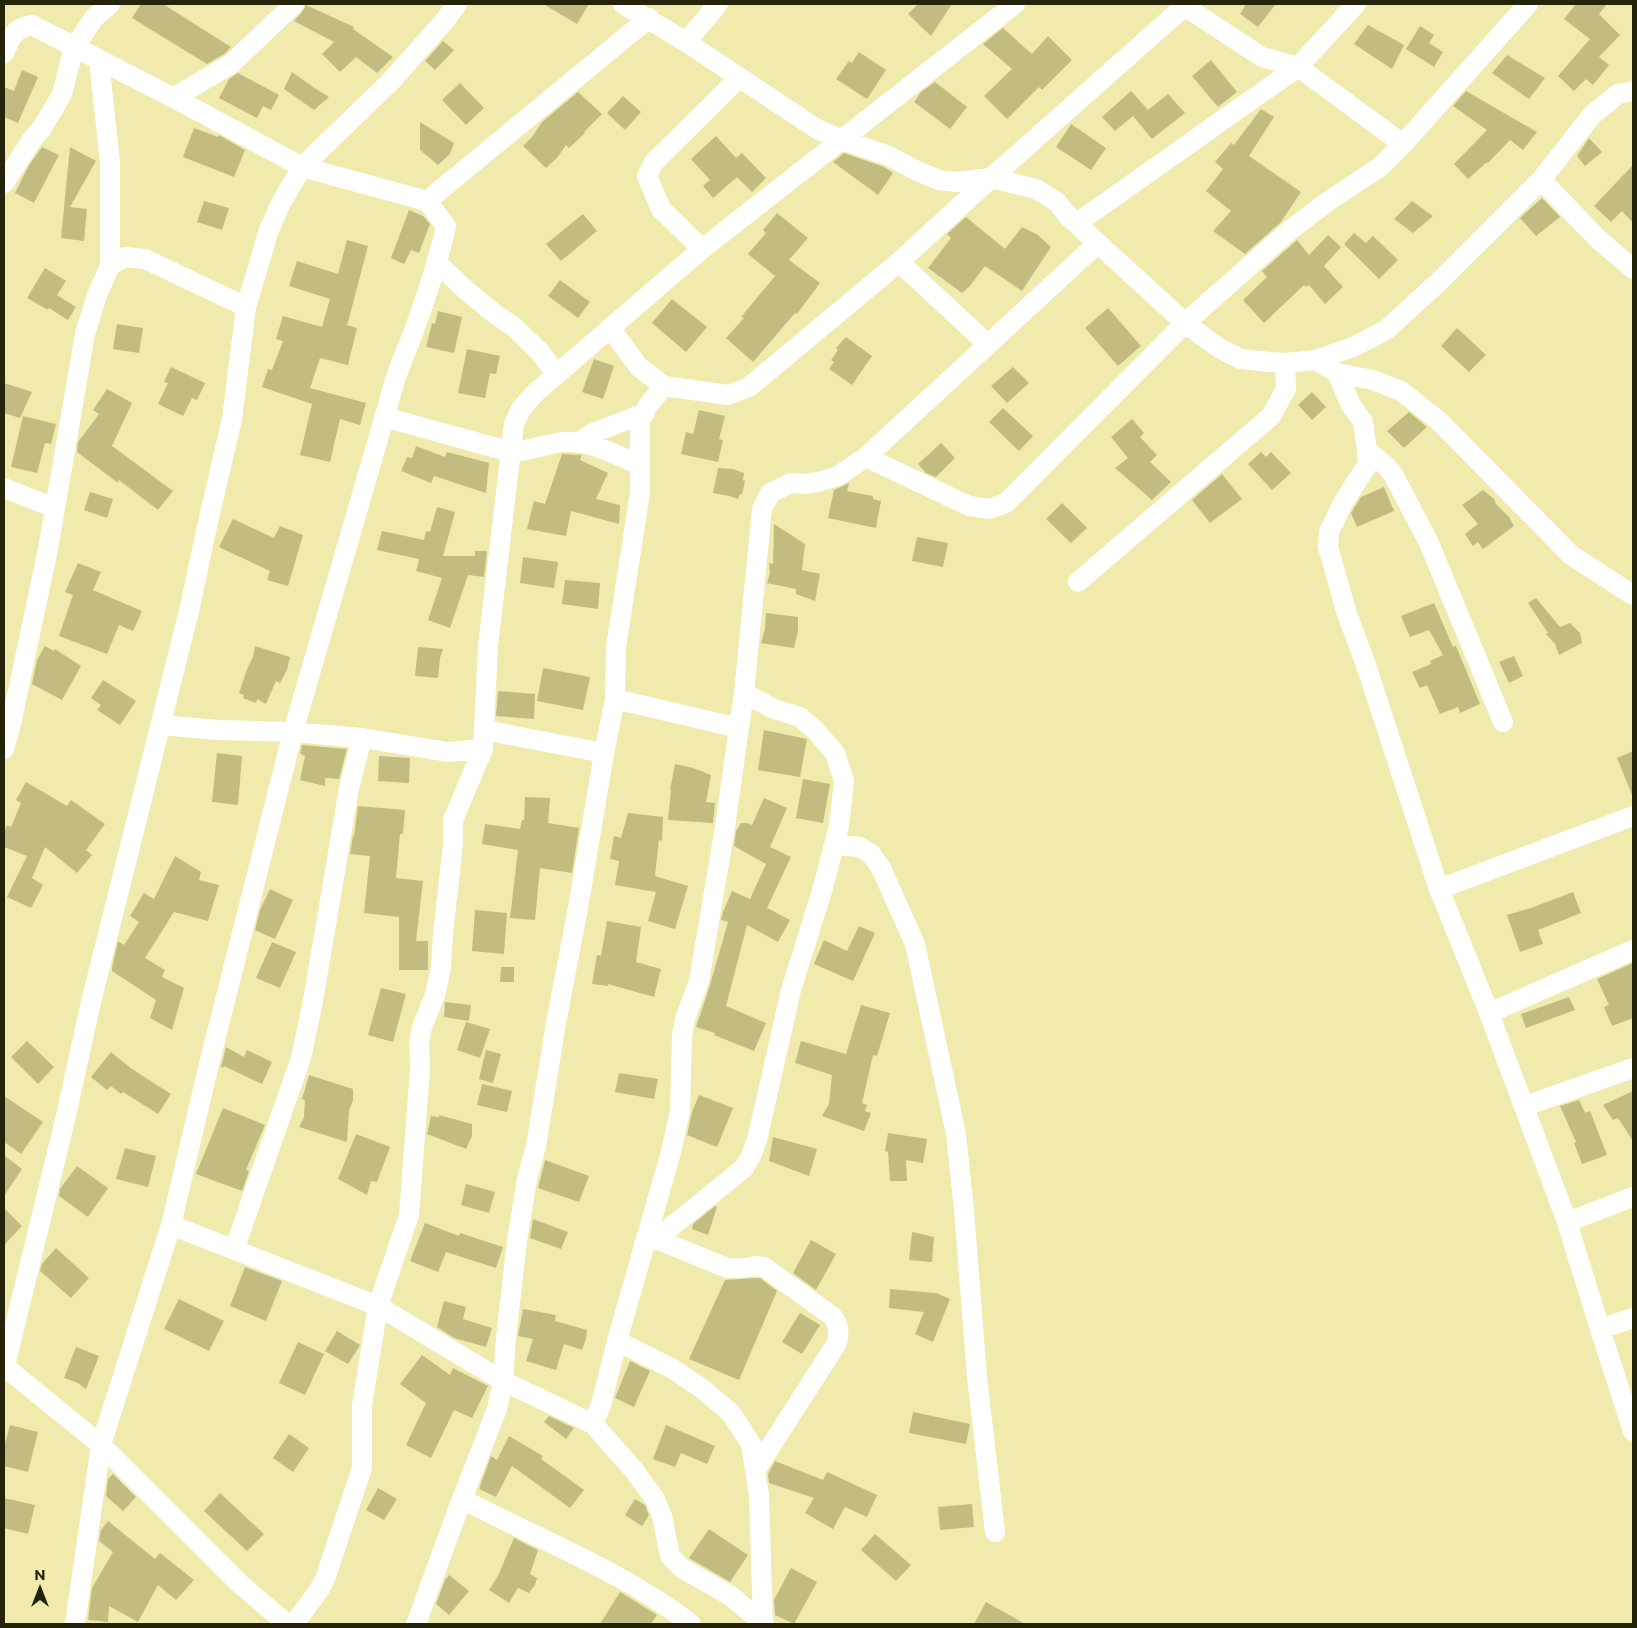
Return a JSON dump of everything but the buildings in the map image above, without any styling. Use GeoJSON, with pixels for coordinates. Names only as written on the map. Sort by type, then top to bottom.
{"type":"FeatureCollection","features":[{"type":"Feature","properties":{"kind":"street"},"geometry":{"type":"LineString","coordinates":[[4,183],[42,128],[62,94],[74,48],[94,18],[109,4]]}},
{"type":"Feature","properties":{"kind":"street"},"geometry":{"type":"LineString","coordinates":[[173,98],[231,64],[294,4]]}},
{"type":"Feature","properties":{"kind":"street"},"geometry":{"type":"LineString","coordinates":[[287,1624],[239,1583],[101,1445],[4,1368],[65,1120],[91,1002],[190,607],[232,419],[246,308],[269,230],[280,205],[302,167],[392,80],[458,4]]}},
{"type":"Feature","properties":{"kind":"street"},"geometry":{"type":"LineString","coordinates":[[622,4],[649,18],[817,129],[842,140],[889,156],[939,180],[956,182],[990,178],[1036,189],[1057,202],[1067,214],[1185,322],[1219,348],[1241,359],[1285,363],[1316,360],[1353,347],[1386,330],[1442,279],[1541,180],[1592,115],[1618,94],[1633,91]]}},
{"type":"Feature","properties":{"kind":"street"},"geometry":{"type":"LineString","coordinates":[[686,42],[718,4]]}},
{"type":"Feature","properties":{"kind":"street"},"geometry":{"type":"LineString","coordinates":[[294,1624],[325,1579],[362,1468],[362,1405],[378,1306],[409,1215],[420,1070],[419,1042],[422,1027],[435,995],[441,968],[453,844],[453,820],[483,739],[488,646],[514,424],[521,409],[535,393],[702,250],[1015,4]]}},
{"type":"Feature","properties":{"kind":"street"},"geometry":{"type":"LineString","coordinates":[[1077,223],[1298,67],[1356,4]]}},
{"type":"Feature","properties":{"kind":"street"},"geometry":{"type":"LineString","coordinates":[[866,457],[968,506],[990,509],[1006,503],[1185,322],[1289,231],[1326,202],[1380,167],[1403,144],[1528,4]]}},
{"type":"Feature","properties":{"kind":"street"},"geometry":{"type":"LineString","coordinates":[[610,328],[639,367],[664,386],[728,395],[749,387],[899,262],[1184,5],[1262,57],[1298,67],[1403,144]]}},
{"type":"Feature","properties":{"kind":"street"},"geometry":{"type":"LineString","coordinates":[[427,201],[649,18]]}},
{"type":"Feature","properties":{"kind":"street"},"geometry":{"type":"LineString","coordinates":[[4,53],[12,35],[21,27],[32,26],[302,167],[427,201],[446,226],[413,334],[394,378],[293,732],[211,1056],[171,1225],[101,1445],[75,1624]]}},
{"type":"Feature","properties":{"kind":"street"},"geometry":{"type":"LineString","coordinates":[[4,749],[11,724],[55,508],[85,334],[97,295],[110,266],[110,162],[99,61]]}},
{"type":"Feature","properties":{"kind":"street"},"geometry":{"type":"LineString","coordinates":[[702,250],[661,209],[646,176],[654,162],[739,78]]}},
{"type":"Feature","properties":{"kind":"street"},"geometry":{"type":"LineString","coordinates":[[1541,180],[1598,239],[1633,269]]}},
{"type":"Feature","properties":{"kind":"street"},"geometry":{"type":"LineString","coordinates":[[593,1424],[601,1405],[617,1341],[650,1241],[680,1111],[682,1036],[685,1019],[698,981],[725,827],[744,693],[762,509],[770,493],[791,483],[818,482],[838,476],[866,457],[1098,243]]}},
{"type":"Feature","properties":{"kind":"street"},"geometry":{"type":"LineString","coordinates":[[110,266],[125,257],[145,259],[246,308]]}},
{"type":"Feature","properties":{"kind":"street"},"geometry":{"type":"LineString","coordinates":[[436,262],[467,292],[514,327],[540,352],[556,374]]}},
{"type":"Feature","properties":{"kind":"street"},"geometry":{"type":"LineString","coordinates":[[899,262],[982,339],[987,346]]}},
{"type":"Feature","properties":{"kind":"street"},"geometry":{"type":"LineString","coordinates":[[1316,360],[1337,372],[1373,380],[1401,391],[1439,421],[1571,555],[1633,596]]}},
{"type":"Feature","properties":{"kind":"street"},"geometry":{"type":"LineString","coordinates":[[1078,582],[1271,416],[1286,389],[1285,363]]}},
{"type":"Feature","properties":{"kind":"street"},"geometry":{"type":"LineString","coordinates":[[1337,372],[1351,405],[1363,422],[1368,464],[1337,514],[1329,532],[1328,547],[1347,614],[1366,665],[1440,890],[1525,1106],[1567,1222],[1633,1431]]}},
{"type":"Feature","properties":{"kind":"street"},"geometry":{"type":"LineString","coordinates":[[416,1624],[497,1409],[503,1381],[517,1241],[527,1179],[536,1146],[556,1023],[615,699],[616,647],[640,493],[640,420],[664,386]]}},
{"type":"Feature","properties":{"kind":"street"},"geometry":{"type":"LineString","coordinates":[[577,443],[593,433],[645,412]]}},
{"type":"Feature","properties":{"kind":"street"},"geometry":{"type":"LineString","coordinates":[[384,417],[511,452],[563,442],[577,443],[602,449],[640,465]]}},
{"type":"Feature","properties":{"kind":"street"},"geometry":{"type":"LineString","coordinates":[[1367,450],[1387,467],[1394,476],[1425,536],[1503,722]]}},
{"type":"Feature","properties":{"kind":"street"},"geometry":{"type":"LineString","coordinates":[[4,488],[55,508]]}},
{"type":"Feature","properties":{"kind":"street"},"geometry":{"type":"LineString","coordinates":[[650,1241],[744,1168],[751,1156],[757,1140],[791,990],[822,891],[839,826],[844,782],[835,753],[815,730],[800,717],[774,709],[744,693]]}},
{"type":"Feature","properties":{"kind":"street"},"geometry":{"type":"LineString","coordinates":[[615,699],[739,728]]}},
{"type":"Feature","properties":{"kind":"street"},"geometry":{"type":"LineString","coordinates":[[161,725],[218,730],[293,732],[362,738],[448,752],[483,739],[604,753]]}},
{"type":"Feature","properties":{"kind":"street"},"geometry":{"type":"LineString","coordinates":[[234,1250],[301,1058],[313,1001],[348,788],[362,738]]}},
{"type":"Feature","properties":{"kind":"street"},"geometry":{"type":"LineString","coordinates":[[1440,890],[1633,816]]}},
{"type":"Feature","properties":{"kind":"street"},"geometry":{"type":"LineString","coordinates":[[834,845],[860,847],[871,854],[881,868],[915,944],[956,1134],[978,1377],[995,1532]]}},
{"type":"Feature","properties":{"kind":"street"},"geometry":{"type":"LineString","coordinates":[[1489,1012],[1633,950]]}},
{"type":"Feature","properties":{"kind":"street"},"geometry":{"type":"LineString","coordinates":[[1525,1106],[1633,1068]]}},
{"type":"Feature","properties":{"kind":"street"},"geometry":{"type":"LineString","coordinates":[[1567,1222],[1633,1197]]}},
{"type":"Feature","properties":{"kind":"street"},"geometry":{"type":"LineString","coordinates":[[171,1225],[378,1306],[503,1381],[593,1424],[633,1469],[654,1499],[662,1516],[670,1556],[683,1568],[731,1596],[763,1623]]}},
{"type":"Feature","properties":{"kind":"street"},"geometry":{"type":"LineString","coordinates":[[650,1241],[727,1268],[764,1267],[832,1316],[837,1322],[840,1330],[837,1343],[756,1469]]}},
{"type":"Feature","properties":{"kind":"street"},"geometry":{"type":"LineString","coordinates":[[1600,1329],[1633,1318]]}},
{"type":"Feature","properties":{"kind":"street"},"geometry":{"type":"LineString","coordinates":[[617,1341],[673,1369],[702,1388],[731,1413],[751,1444],[756,1469],[758,1495],[763,1623]]}},
{"type":"Feature","properties":{"kind":"street"},"geometry":{"type":"LineString","coordinates":[[462,1499],[639,1590],[691,1624]]}}]}
